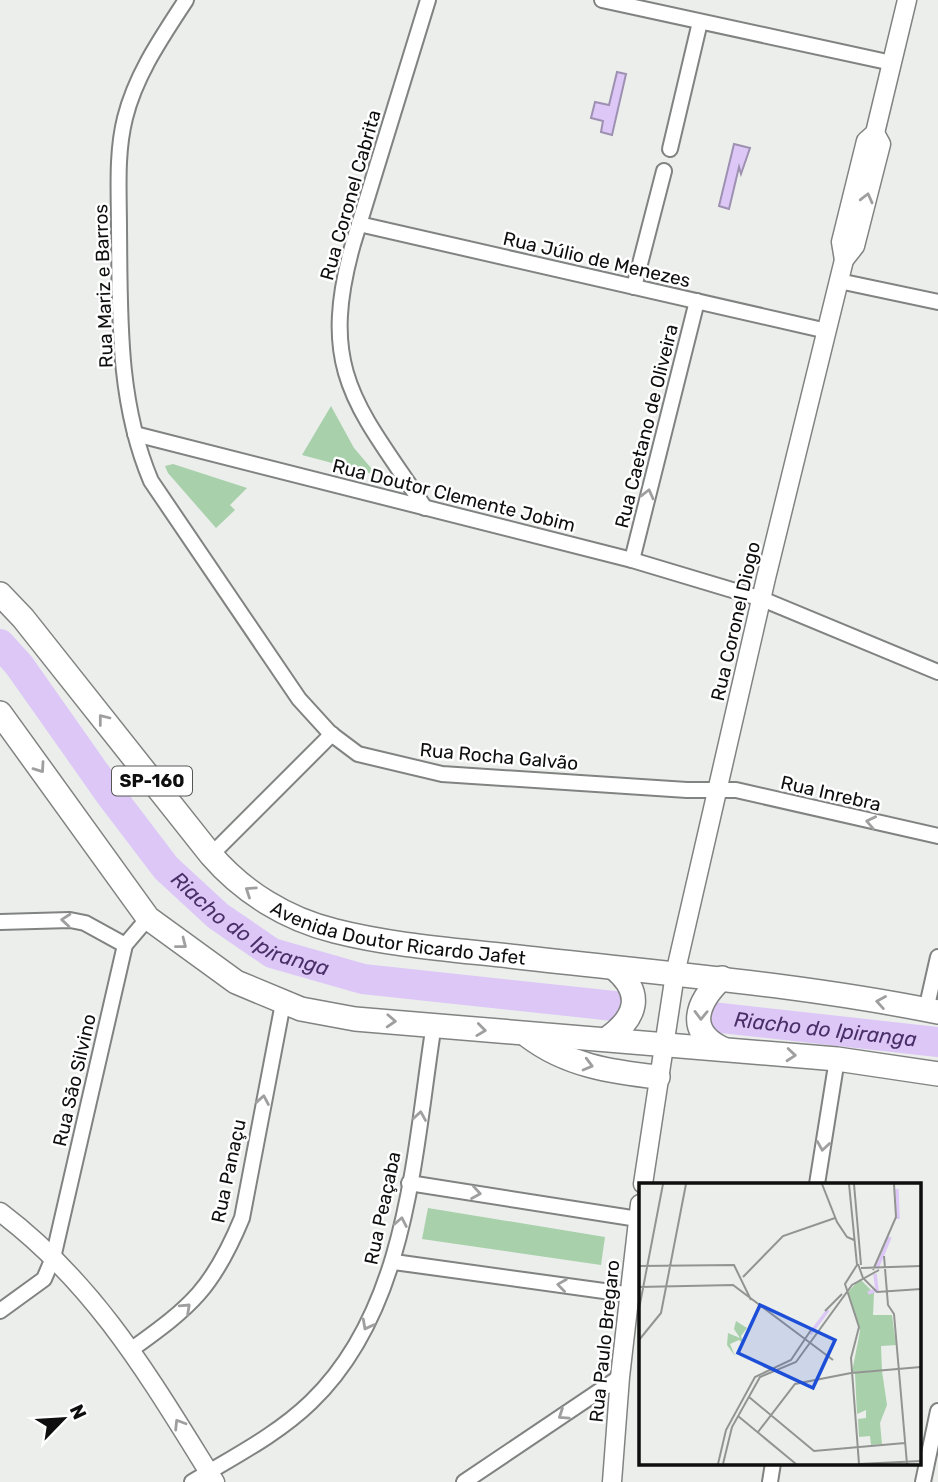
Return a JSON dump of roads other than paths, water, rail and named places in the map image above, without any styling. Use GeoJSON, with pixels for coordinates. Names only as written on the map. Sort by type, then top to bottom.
{"type":"FeatureCollection","features":[{"type":"Feature","properties":{"kind":"main road","name":"Avenida Doutor Ricardo Jafet"},"geometry":{"type":"LineString","coordinates":[[0,594],[23,618],[231,878],[280,911],[333,931],[405,943],[614,968],[673,983],[722,978],[932,1011]]}},
{"type":"Feature","properties":{"kind":"main road"},"geometry":{"type":"LineString","coordinates":[[0,713],[148,918],[236,982],[283,1003],[355,1019],[434,1024],[527,1036],[608,1038],[837,1059],[938,1074]]}},
{"type":"Feature","properties":{"kind":"main road"},"geometry":{"type":"LineString","coordinates":[[608,1038],[626,1025],[633,1006],[630,986],[614,968]]}},
{"type":"Feature","properties":{"kind":"main road"},"geometry":{"type":"LineString","coordinates":[[722,978],[703,998],[699,1018],[706,1037],[723,1049]]}},
{"type":"Feature","properties":{"kind":"main road"},"geometry":{"type":"LineString","coordinates":[[527,1036],[549,1052],[574,1061],[610,1070],[658,1077]]}},
{"type":"Feature","properties":{"kind":"street","name":"Rua Mariz e Barros"},"geometry":{"type":"LineString","coordinates":[[186,0],[147,61],[125,117],[119,163],[120,332],[128,405],[151,481],[270,661],[299,699],[332,734]]}},
{"type":"Feature","properties":{"kind":"street","name":"Rua Coronel Cabrita"},"geometry":{"type":"LineString","coordinates":[[425,508],[355,402],[341,360],[338,321],[344,275],[428,0]]}},
{"type":"Feature","properties":{"kind":"street"},"geometry":{"type":"LineString","coordinates":[[602,0],[892,63]]}},
{"type":"Feature","properties":{"kind":"street","name":"Rua Coronel Diogo"},"geometry":{"type":"LineString","coordinates":[[673,983],[716,791],[844,260],[841,242],[845,225],[866,141],[875,133],[907,0]]}},
{"type":"Feature","properties":{"kind":"street"},"geometry":{"type":"LineString","coordinates":[[670,149],[700,22]]}},
{"type":"Feature","properties":{"kind":"street"},"geometry":{"type":"LineString","coordinates":[[634,287],[664,170]]}},
{"type":"Feature","properties":{"kind":"street","name":"Rua Júlio de Menezes"},"geometry":{"type":"LineString","coordinates":[[359,224],[827,331]]}},
{"type":"Feature","properties":{"kind":"street"},"geometry":{"type":"LineString","coordinates":[[839,281],[938,302]]}},
{"type":"Feature","properties":{"kind":"street","name":"Rua Caetano de Oliveira"},"geometry":{"type":"LineString","coordinates":[[632,560],[697,301]]}},
{"type":"Feature","properties":{"kind":"street","name":"Rua Doutor Clemente Jobim"},"geometry":{"type":"LineString","coordinates":[[135,434],[632,560],[762,599],[938,672]]}},
{"type":"Feature","properties":{"kind":"street"},"geometry":{"type":"LineString","coordinates":[[211,855],[332,734]]}},
{"type":"Feature","properties":{"kind":"street","name":"Rua Rocha Galvão"},"geometry":{"type":"LineString","coordinates":[[332,734],[358,754],[442,774],[716,791]]}},
{"type":"Feature","properties":{"kind":"street","name":"Rua Inrebra"},"geometry":{"type":"LineString","coordinates":[[716,791],[736,790],[938,836]]}},
{"type":"Feature","properties":{"kind":"street","name":"Rua São Silvino"},"geometry":{"type":"LineString","coordinates":[[53,1258],[125,945],[148,918]]}},
{"type":"Feature","properties":{"kind":"street"},"geometry":{"type":"LineString","coordinates":[[0,922],[70,920],[85,923],[125,945]]}},
{"type":"Feature","properties":{"kind":"street"},"geometry":{"type":"LineString","coordinates":[[932,1011],[938,957]]}},
{"type":"Feature","properties":{"kind":"street"},"geometry":{"type":"LineString","coordinates":[[643,1183],[673,983]]}},
{"type":"Feature","properties":{"kind":"street","name":"Rua Panaçu"},"geometry":{"type":"LineString","coordinates":[[132,1349],[196,1298],[214,1277],[242,1218],[283,1003]]}},
{"type":"Feature","properties":{"kind":"street","name":"Rua Peaçaba"},"geometry":{"type":"LineString","coordinates":[[192,1482],[212,1477],[283,1426],[313,1400],[341,1368],[360,1338],[394,1262],[434,1024]]}},
{"type":"Feature","properties":{"kind":"street"},"geometry":{"type":"LineString","coordinates":[[817,1183],[837,1059]]}},
{"type":"Feature","properties":{"kind":"street"},"geometry":{"type":"LineString","coordinates":[[409,1183],[639,1212]]}},
{"type":"Feature","properties":{"kind":"street"},"geometry":{"type":"LineString","coordinates":[[0,1212],[79,1283],[132,1349],[212,1477]]}},
{"type":"Feature","properties":{"kind":"street","name":"Rua Paulo Bregaro"},"geometry":{"type":"LineString","coordinates":[[612,1482],[620,1377],[635,1295],[639,1212]]}},
{"type":"Feature","properties":{"kind":"street"},"geometry":{"type":"LineString","coordinates":[[0,1311],[44,1279],[53,1258]]}},
{"type":"Feature","properties":{"kind":"street"},"geometry":{"type":"LineString","coordinates":[[394,1262],[635,1295]]}},
{"type":"Feature","properties":{"kind":"street"},"geometry":{"type":"LineString","coordinates":[[464,1482],[620,1377]]}},
{"type":"Feature","properties":{"kind":"street"},"geometry":{"type":"LineString","coordinates":[[923,1482],[938,1411]]}},
{"type":"Feature","properties":{"kind":"street"},"geometry":{"type":"LineString","coordinates":[[770,1482],[773,1464]]}},
{"type":"Feature","properties":{"kind":"waterway","name":"Riacho do Ipiranga"},"geometry":{"type":"LineString","coordinates":[[0,644],[19,665],[166,868],[218,916],[272,953],[363,979],[614,1006]]}},
{"type":"Feature","properties":{"kind":"waterway","name":"Riacho do Ipiranga"},"geometry":{"type":"LineString","coordinates":[[712,1017],[938,1042]]}}]}
